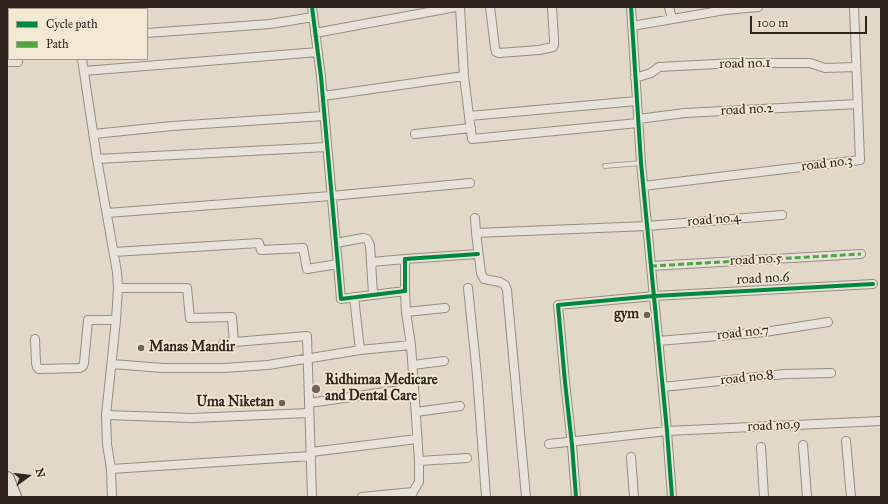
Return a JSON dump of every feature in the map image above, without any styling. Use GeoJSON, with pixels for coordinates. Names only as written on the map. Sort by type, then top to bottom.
{"type":"FeatureCollection","features":[{"type":"Feature","properties":{"kind":"highway"},"geometry":{"type":"LineString","coordinates":[[7,479],[14,497]]}},
{"type":"Feature","properties":{"kind":"street"},"geometry":{"type":"LineString","coordinates":[[312,7],[323,96],[341,299],[373,294],[405,292]]}},
{"type":"Feature","properties":{"kind":"street"},"geometry":{"type":"LineString","coordinates":[[315,33],[456,7]]}},
{"type":"Feature","properties":{"kind":"street"},"geometry":{"type":"LineString","coordinates":[[415,134],[470,128],[464,76],[460,7]]}},
{"type":"Feature","properties":{"kind":"street"},"geometry":{"type":"LineString","coordinates":[[490,7],[495,48],[496,52],[499,53],[539,50],[553,47],[554,38],[552,7]]}},
{"type":"Feature","properties":{"kind":"street"},"geometry":{"type":"LineString","coordinates":[[631,7],[641,163],[663,387],[672,497]]}},
{"type":"Feature","properties":{"kind":"street"},"geometry":{"type":"LineString","coordinates":[[669,7],[672,19]]}},
{"type":"Feature","properties":{"kind":"street"},"geometry":{"type":"LineString","coordinates":[[632,26],[724,9],[758,7]]}},
{"type":"Feature","properties":{"kind":"street","name":"road no.3"},"geometry":{"type":"LineString","coordinates":[[643,186],[860,160],[854,7]]}},
{"type":"Feature","properties":{"kind":"street"},"geometry":{"type":"LineString","coordinates":[[148,33],[270,24],[313,17]]}},
{"type":"Feature","properties":{"kind":"street"},"geometry":{"type":"LineString","coordinates":[[84,72],[318,52]]}},
{"type":"Feature","properties":{"kind":"street"},"geometry":{"type":"LineString","coordinates":[[82,60],[97,159],[114,252],[118,288],[106,415],[112,497]]}},
{"type":"Feature","properties":{"kind":"street"},"geometry":{"type":"LineString","coordinates":[[7,62],[18,62]]}},
{"type":"Feature","properties":{"kind":"street","name":"road no.1"},"geometry":{"type":"LineString","coordinates":[[635,78],[651,73],[659,68],[735,63],[810,63],[825,68],[856,66]]}},
{"type":"Feature","properties":{"kind":"street"},"geometry":{"type":"LineString","coordinates":[[323,96],[464,76]]}},
{"type":"Feature","properties":{"kind":"street"},"geometry":{"type":"LineString","coordinates":[[469,116],[637,101]]}},
{"type":"Feature","properties":{"kind":"street","name":"road no.2"},"geometry":{"type":"LineString","coordinates":[[470,128],[472,139],[638,121],[685,113],[858,104]]}},
{"type":"Feature","properties":{"kind":"street"},"geometry":{"type":"LineString","coordinates":[[94,134],[172,126],[324,116]]}},
{"type":"Feature","properties":{"kind":"street"},"geometry":{"type":"LineString","coordinates":[[97,159],[327,147]]}},
{"type":"Feature","properties":{"kind":"street"},"geometry":{"type":"LineString","coordinates":[[107,213],[331,196],[470,183]]}},
{"type":"Feature","properties":{"kind":"street","name":"road no.4"},"geometry":{"type":"LineString","coordinates":[[476,233],[647,226],[782,215]]}},
{"type":"Feature","properties":{"kind":"street"},"geometry":{"type":"LineString","coordinates":[[475,218],[481,273],[484,279],[500,282],[505,285],[507,290],[526,497]]}},
{"type":"Feature","properties":{"kind":"street"},"geometry":{"type":"LineString","coordinates":[[336,242],[363,238],[367,239],[370,245],[372,262],[373,294]]}},
{"type":"Feature","properties":{"kind":"street"},"geometry":{"type":"LineString","coordinates":[[114,252],[259,243],[261,250],[303,248],[307,269],[338,264]]}},
{"type":"Feature","properties":{"kind":"street"},"geometry":{"type":"LineString","coordinates":[[372,262],[478,254]]}},
{"type":"Feature","properties":{"kind":"street","name":"road no.5"},"geometry":{"type":"LineString","coordinates":[[651,266],[861,254]]}},
{"type":"Feature","properties":{"kind":"street"},"geometry":{"type":"LineString","coordinates":[[362,497],[412,494],[419,482],[419,461],[411,345],[406,312],[405,259]]}},
{"type":"Feature","properties":{"kind":"street","name":"road no.6"},"geometry":{"type":"LineString","coordinates":[[572,441],[558,305],[654,296],[873,284]]}},
{"type":"Feature","properties":{"kind":"street"},"geometry":{"type":"LineString","coordinates":[[118,288],[187,288],[190,318],[232,317],[234,343]]}},
{"type":"Feature","properties":{"kind":"street"},"geometry":{"type":"LineString","coordinates":[[468,288],[477,375],[486,497]]}},
{"type":"Feature","properties":{"kind":"street"},"geometry":{"type":"LineString","coordinates":[[354,297],[360,350]]}},
{"type":"Feature","properties":{"kind":"street"},"geometry":{"type":"LineString","coordinates":[[406,312],[445,308]]}},
{"type":"Feature","properties":{"kind":"street"},"geometry":{"type":"LineString","coordinates":[[35,339],[37,367],[80,368],[84,363],[88,320],[116,320]]}},
{"type":"Feature","properties":{"kind":"street","name":"road no.7"},"geometry":{"type":"LineString","coordinates":[[658,341],[765,332],[828,322]]}},
{"type":"Feature","properties":{"kind":"street"},"geometry":{"type":"LineString","coordinates":[[223,343],[307,336],[312,497]]}},
{"type":"Feature","properties":{"kind":"street"},"geometry":{"type":"LineString","coordinates":[[112,364],[163,368],[222,368],[268,365],[308,360],[360,350],[411,345]]}},
{"type":"Feature","properties":{"kind":"street"},"geometry":{"type":"LineString","coordinates":[[412,365],[444,361]]}},
{"type":"Feature","properties":{"kind":"street","name":"road no.8"},"geometry":{"type":"LineString","coordinates":[[663,387],[785,374],[831,372]]}},
{"type":"Feature","properties":{"kind":"street"},"geometry":{"type":"LineString","coordinates":[[309,403],[414,388]]}},
{"type":"Feature","properties":{"kind":"street"},"geometry":{"type":"LineString","coordinates":[[416,412],[460,406]]}},
{"type":"Feature","properties":{"kind":"street"},"geometry":{"type":"LineString","coordinates":[[106,415],[192,418],[309,413]]}},
{"type":"Feature","properties":{"kind":"street","name":"road no.9"},"geometry":{"type":"LineString","coordinates":[[549,444],[667,431],[881,421]]}},
{"type":"Feature","properties":{"kind":"street"},"geometry":{"type":"LineString","coordinates":[[111,469],[311,454],[417,439]]}},
{"type":"Feature","properties":{"kind":"street"},"geometry":{"type":"LineString","coordinates":[[572,441],[576,497]]}},
{"type":"Feature","properties":{"kind":"street"},"geometry":{"type":"LineString","coordinates":[[846,441],[851,497]]}},
{"type":"Feature","properties":{"kind":"street"},"geometry":{"type":"LineString","coordinates":[[803,445],[806,497]]}},
{"type":"Feature","properties":{"kind":"street"},"geometry":{"type":"LineString","coordinates":[[761,447],[764,497]]}},
{"type":"Feature","properties":{"kind":"street"},"geometry":{"type":"LineString","coordinates":[[631,457],[634,497]]}},
{"type":"Feature","properties":{"kind":"street"},"geometry":{"type":"LineString","coordinates":[[419,461],[467,458]]}},
{"type":"Feature","properties":{"kind":"lane"},"geometry":{"type":"LineString","coordinates":[[605,166],[641,163]]}},
{"type":"Feature","properties":{"kind":"marked path"},"geometry":{"type":"LineString","coordinates":[[651,266],[861,254]]}},
{"type":"Feature","properties":{"kind":"cycle path"},"geometry":{"type":"LineString","coordinates":[[312,7],[321,77],[341,299],[405,291],[405,259],[478,254]]}},
{"type":"Feature","properties":{"kind":"cycle path"},"geometry":{"type":"LineString","coordinates":[[631,7],[641,163],[672,497]]}},
{"type":"Feature","properties":{"kind":"cycle path"},"geometry":{"type":"LineString","coordinates":[[576,497],[558,305],[654,296],[873,284]]}},
{"type":"Feature","properties":{"kind":"place","name":"gym"},"geometry":{"type":"Point","coordinates":[647,315]}},
{"type":"Feature","properties":{"kind":"place","name":"Manas Mandir"},"geometry":{"type":"Point","coordinates":[141,348]}},
{"type":"Feature","properties":{"kind":"place","name":"Ridhimaa Medicare and Dental Care"},"geometry":{"type":"Point","coordinates":[316,389]}},
{"type":"Feature","properties":{"kind":"place","name":"Uma Niketan"},"geometry":{"type":"Point","coordinates":[282,403]}}]}
